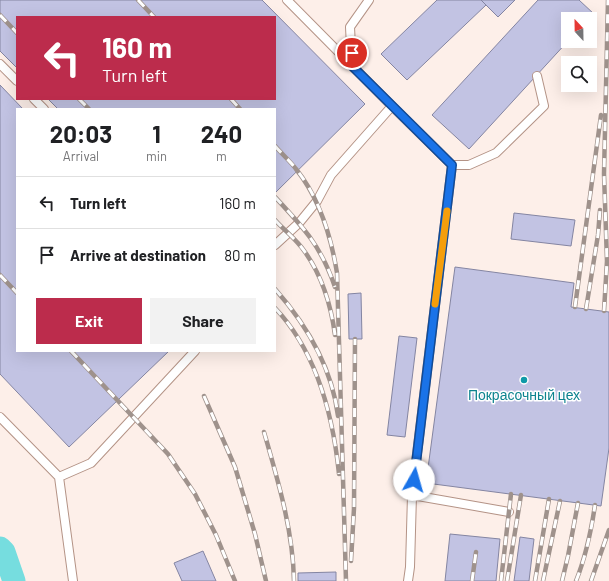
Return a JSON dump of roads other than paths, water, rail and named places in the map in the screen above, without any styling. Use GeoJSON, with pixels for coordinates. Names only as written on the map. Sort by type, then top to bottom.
{"type":"FeatureCollection","features":[{"type":"Feature","properties":{"kind":"lane"},"geometry":{"type":"LineString","coordinates":[[287,0],[452,165],[469,165],[496,153],[544,106],[537,76]]}},
{"type":"Feature","properties":{"kind":"lane"},"geometry":{"type":"LineString","coordinates":[[352,66],[350,27],[369,0]]}},
{"type":"Feature","properties":{"kind":"lane"},"geometry":{"type":"LineString","coordinates":[[0,64],[16,80]]}},
{"type":"Feature","properties":{"kind":"lane"},"geometry":{"type":"LineString","coordinates":[[35,100],[43,108]]}},
{"type":"Feature","properties":{"kind":"lane"},"geometry":{"type":"LineString","coordinates":[[276,244],[299,223],[317,201],[331,175],[392,106]]}},
{"type":"Feature","properties":{"kind":"lane"},"geometry":{"type":"LineString","coordinates":[[408,581],[410,567],[412,495],[452,165]]}},
{"type":"Feature","properties":{"kind":"lane"},"geometry":{"type":"LineString","coordinates":[[60,477],[90,463],[194,352]]}},
{"type":"Feature","properties":{"kind":"lane"},"geometry":{"type":"LineString","coordinates":[[0,417],[60,477],[73,581]]}},
{"type":"Feature","properties":{"kind":"lane"},"geometry":{"type":"LineString","coordinates":[[412,495],[509,512]]}},
{"type":"Feature","properties":{"kind":"waterway"},"geometry":{"type":"LineString","coordinates":[[0,548],[4,552],[14,581]]}},
{"type":"Feature","properties":{"kind":"railway"},"geometry":{"type":"LineString","coordinates":[[138,0],[153,16]]}},
{"type":"Feature","properties":{"kind":"railway"},"geometry":{"type":"LineString","coordinates":[[604,311],[607,261],[604,174],[608,0]]}},
{"type":"Feature","properties":{"kind":"railway"},"geometry":{"type":"LineString","coordinates":[[0,15],[16,32]]}},
{"type":"Feature","properties":{"kind":"railway"},"geometry":{"type":"LineString","coordinates":[[80,100],[88,108]]}},
{"type":"Feature","properties":{"kind":"railway"},"geometry":{"type":"LineString","coordinates":[[232,100],[239,108]]}},
{"type":"Feature","properties":{"kind":"railway"},"geometry":{"type":"LineString","coordinates":[[575,307],[601,115]]}},
{"type":"Feature","properties":{"kind":"railway"},"geometry":{"type":"LineString","coordinates":[[276,147],[294,166],[318,205],[328,232],[337,273],[346,581]]}},
{"type":"Feature","properties":{"kind":"railway"},"geometry":{"type":"LineString","coordinates":[[276,198],[311,238],[324,260],[335,287]]}},
{"type":"Feature","properties":{"kind":"railway"},"geometry":{"type":"LineString","coordinates":[[586,309],[598,235],[600,210]]}},
{"type":"Feature","properties":{"kind":"railway"},"geometry":{"type":"LineString","coordinates":[[276,221],[295,240],[311,261],[325,291],[335,335]]}},
{"type":"Feature","properties":{"kind":"railway"},"geometry":{"type":"LineString","coordinates":[[0,275],[16,292]]}},
{"type":"Feature","properties":{"kind":"railway"},"geometry":{"type":"LineString","coordinates":[[276,290],[307,332],[324,364],[335,398],[338,416]]}},
{"type":"Feature","properties":{"kind":"railway"},"geometry":{"type":"LineString","coordinates":[[276,309],[289,325],[312,364],[327,407],[339,474]]}},
{"type":"Feature","properties":{"kind":"railway"},"geometry":{"type":"LineString","coordinates":[[351,561],[354,508],[355,339]]}},
{"type":"Feature","properties":{"kind":"railway"},"geometry":{"type":"LineString","coordinates":[[72,352],[168,454],[195,494],[216,535],[235,581]]}},
{"type":"Feature","properties":{"kind":"railway"},"geometry":{"type":"LineString","coordinates":[[204,396],[235,467],[255,534],[266,581]]}},
{"type":"Feature","properties":{"kind":"railway"},"geometry":{"type":"LineString","coordinates":[[264,432],[288,524],[294,581]]}},
{"type":"Feature","properties":{"kind":"railway"},"geometry":{"type":"LineString","coordinates":[[501,581],[511,494]]}},
{"type":"Feature","properties":{"kind":"railway"},"geometry":{"type":"LineString","coordinates":[[507,581],[521,495]]}},
{"type":"Feature","properties":{"kind":"railway"},"geometry":{"type":"LineString","coordinates":[[535,581],[549,499]]}},
{"type":"Feature","properties":{"kind":"railway"},"geometry":{"type":"LineString","coordinates":[[543,581],[560,501]]}},
{"type":"Feature","properties":{"kind":"railway"},"geometry":{"type":"LineString","coordinates":[[562,581],[578,503]]}},
{"type":"Feature","properties":{"kind":"railway"},"geometry":{"type":"LineString","coordinates":[[576,581],[588,544],[595,505]]}},
{"type":"Feature","properties":{"kind":"railway"},"geometry":{"type":"LineString","coordinates":[[591,581],[609,530]]}},
{"type":"Feature","properties":{"kind":"railway"},"geometry":{"type":"LineString","coordinates":[[472,581],[476,552]]}},
{"type":"Feature","properties":{"kind":"place","name":"Покрасочный цех"},"geometry":{"type":"Point","coordinates":[524,380]}}]}
